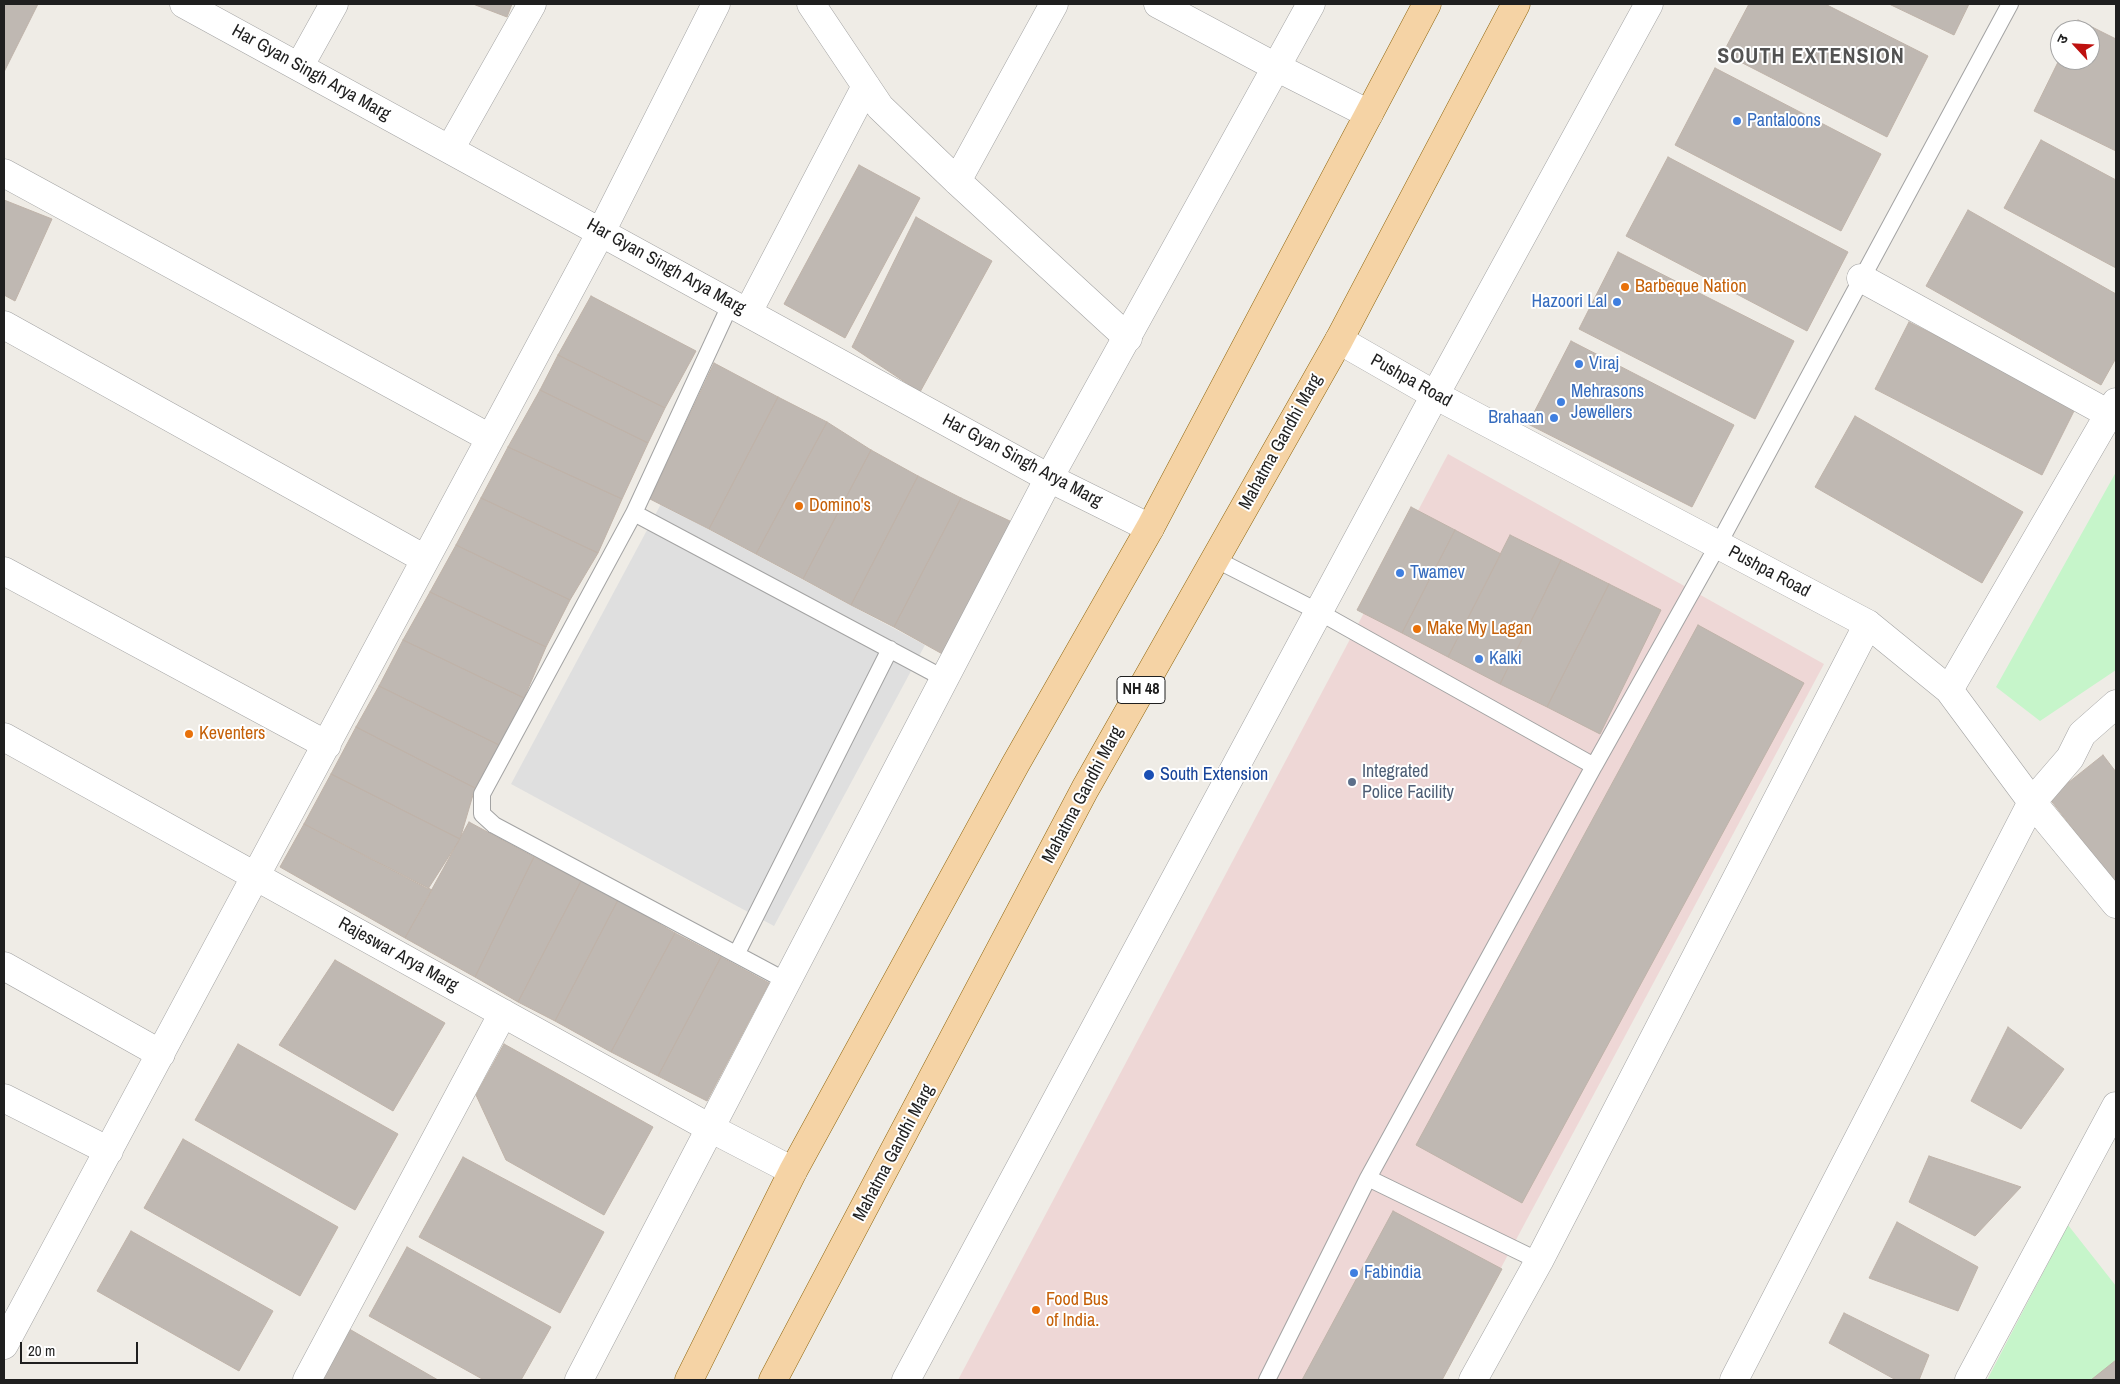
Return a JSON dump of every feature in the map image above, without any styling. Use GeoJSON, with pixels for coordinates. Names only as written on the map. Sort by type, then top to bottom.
{"type":"FeatureCollection","features":[{"type":"Feature","properties":{"kind":"main road"},"geometry":{"type":"LineString","coordinates":[[689,1380],[793,1171],[1015,765],[1150,528],[1427,4]]}},
{"type":"Feature","properties":{"kind":"main road","name":"Mahatma Gandhi Marg"},"geometry":{"type":"LineString","coordinates":[[773,1380],[1085,789],[1339,340],[1516,4]]}},
{"type":"Feature","properties":{"kind":"street","name":"Har Gyan Singh Arya Marg"},"geometry":{"type":"LineString","coordinates":[[184,4],[1049,478],[1150,528]]}},
{"type":"Feature","properties":{"kind":"street"},"geometry":{"type":"LineString","coordinates":[[299,67],[334,4]]}},
{"type":"Feature","properties":{"kind":"street"},"geometry":{"type":"LineString","coordinates":[[450,149],[532,4]]}},
{"type":"Feature","properties":{"kind":"street"},"geometry":{"type":"LineString","coordinates":[[4,1345],[601,232],[716,4]]}},
{"type":"Feature","properties":{"kind":"street"},"geometry":{"type":"LineString","coordinates":[[812,4],[880,107],[957,181],[1128,338]]}},
{"type":"Feature","properties":{"kind":"street"},"geometry":{"type":"LineString","coordinates":[[957,181],[1054,4]]}},
{"type":"Feature","properties":{"kind":"street"},"geometry":{"type":"LineString","coordinates":[[1158,4],[1369,114]]}},
{"type":"Feature","properties":{"kind":"street"},"geometry":{"type":"LineString","coordinates":[[579,1380],[1049,478],[1311,4]]}},
{"type":"Feature","properties":{"kind":"street"},"geometry":{"type":"LineString","coordinates":[[906,1380],[1435,395],[1649,4]]}},
{"type":"Feature","properties":{"kind":"street"},"geometry":{"type":"LineString","coordinates":[[740,308],[866,86]]}},
{"type":"Feature","properties":{"kind":"street"},"geometry":{"type":"LineString","coordinates":[[4,173],[490,438]]}},
{"type":"Feature","properties":{"kind":"street"},"geometry":{"type":"LineString","coordinates":[[1861,278],[2113,408],[1950,690]]}},
{"type":"Feature","properties":{"kind":"street"},"geometry":{"type":"LineString","coordinates":[[4,326],[425,560]]}},
{"type":"Feature","properties":{"kind":"street","name":"Pushpa Road"},"geometry":{"type":"LineString","coordinates":[[1339,340],[1435,395],[1868,624],[1950,690],[2032,802],[2116,904]]}},
{"type":"Feature","properties":{"kind":"street"},"geometry":{"type":"LineString","coordinates":[[4,571],[326,745]]}},
{"type":"Feature","properties":{"kind":"street"},"geometry":{"type":"LineString","coordinates":[[1472,1380],[1539,1261],[1868,624]]}},
{"type":"Feature","properties":{"kind":"street"},"geometry":{"type":"LineString","coordinates":[[1734,1380],[2032,802],[2070,758],[2082,734],[2116,704]]}},
{"type":"Feature","properties":{"kind":"street","name":"Rajeswar Arya Marg"},"geometry":{"type":"LineString","coordinates":[[4,737],[710,1128],[793,1171]]}},
{"type":"Feature","properties":{"kind":"street"},"geometry":{"type":"LineString","coordinates":[[4,966],[161,1054]]}},
{"type":"Feature","properties":{"kind":"street"},"geometry":{"type":"LineString","coordinates":[[306,1380],[503,1012]]}},
{"type":"Feature","properties":{"kind":"street"},"geometry":{"type":"LineString","coordinates":[[4,1098],[109,1151]]}},
{"type":"Feature","properties":{"kind":"street"},"geometry":{"type":"LineString","coordinates":[[1969,1380],[2116,1106]]}},
{"type":"Feature","properties":{"kind":"lane"},"geometry":{"type":"LineString","coordinates":[[1267,1380],[1368,1178],[1594,766],[1718,545],[2010,4]]}},
{"type":"Feature","properties":{"kind":"lane"},"geometry":{"type":"LineString","coordinates":[[740,308],[634,514],[482,794],[482,814],[494,825],[737,953],[788,982]]}},
{"type":"Feature","properties":{"kind":"lane"},"geometry":{"type":"LineString","coordinates":[[634,514],[945,679]]}},
{"type":"Feature","properties":{"kind":"lane"},"geometry":{"type":"LineString","coordinates":[[1215,559],[1319,612],[1594,766]]}},
{"type":"Feature","properties":{"kind":"lane"},"geometry":{"type":"LineString","coordinates":[[737,953],[890,649]]}},
{"type":"Feature","properties":{"kind":"lane"},"geometry":{"type":"LineString","coordinates":[[1368,1178],[1539,1261]]}},
{"type":"Feature","properties":{"kind":"shaded area"},"geometry":{"type":"Polygon","coordinates":[[[1448,454],[1824,664],[1441,1380],[958,1380],[1448,454]]]}},
{"type":"Feature","properties":{"kind":"shaded area"},"geometry":{"type":"Polygon","coordinates":[[[661,504],[925,645],[774,926],[511,784],[661,504]]]}},
{"type":"Feature","properties":{"kind":"green space"},"geometry":{"type":"Polygon","coordinates":[[[2116,472],[2116,670],[2040,721],[1996,687],[2116,472]]]}},
{"type":"Feature","properties":{"kind":"green space"},"geometry":{"type":"Polygon","coordinates":[[[2068,1225],[2116,1286],[2116,1380],[1987,1380],[2068,1225]]]}},
{"type":"Feature","properties":{"kind":"building"},"geometry":{"type":"Polygon","coordinates":[[[4,4],[38,4],[4,72],[4,4]]]}},
{"type":"Feature","properties":{"kind":"building"},"geometry":{"type":"Polygon","coordinates":[[[473,4],[512,4],[507,17],[473,4]]]}},
{"type":"Feature","properties":{"kind":"building"},"geometry":{"type":"Polygon","coordinates":[[[1749,4],[1825,4],[1928,56],[1887,137],[1723,53],[1749,4]]]}},
{"type":"Feature","properties":{"kind":"building"},"geometry":{"type":"Polygon","coordinates":[[[1889,4],[1969,4],[1954,35],[1889,4]]]}},
{"type":"Feature","properties":{"kind":"building"},"geometry":{"type":"Polygon","coordinates":[[[2100,31],[2116,39],[2116,151],[2034,111],[2054,70],[2100,70],[2100,31]]]}},
{"type":"Feature","properties":{"kind":"building"},"geometry":{"type":"Polygon","coordinates":[[[1715,68],[1881,154],[1841,231],[1675,145],[1715,68]]]}},
{"type":"Feature","properties":{"kind":"building"},"geometry":{"type":"Polygon","coordinates":[[[2041,140],[2116,180],[2116,268],[2004,208],[2041,140]]]}},
{"type":"Feature","properties":{"kind":"building"},"geometry":{"type":"Polygon","coordinates":[[[1668,157],[1848,252],[1807,331],[1626,236],[1668,157]]]}},
{"type":"Feature","properties":{"kind":"building"},"geometry":{"type":"Polygon","coordinates":[[[859,165],[920,198],[845,338],[784,304],[859,165]]]}},
{"type":"Feature","properties":{"kind":"building"},"geometry":{"type":"Polygon","coordinates":[[[4,200],[52,219],[15,301],[4,295],[4,200]]]}},
{"type":"Feature","properties":{"kind":"building"},"geometry":{"type":"Polygon","coordinates":[[[1968,210],[2116,294],[2116,358],[2101,385],[1926,286],[1968,210]]]}},
{"type":"Feature","properties":{"kind":"building"},"geometry":{"type":"Polygon","coordinates":[[[916,217],[992,261],[920,392],[852,347],[916,217]]]}},
{"type":"Feature","properties":{"kind":"building"},"geometry":{"type":"Polygon","coordinates":[[[1618,252],[1794,341],[1755,419],[1579,329],[1618,252]]]}},
{"type":"Feature","properties":{"kind":"building"},"geometry":{"type":"Polygon","coordinates":[[[591,296],[696,351],[665,408],[558,355],[591,296]]]}},
{"type":"Feature","properties":{"kind":"building"},"geometry":{"type":"Polygon","coordinates":[[[1909,322],[2076,407],[2042,475],[1875,389],[1909,322]]]}},
{"type":"Feature","properties":{"kind":"building"},"geometry":{"type":"Polygon","coordinates":[[[1571,341],[1734,425],[1692,507],[1528,424],[1571,341]]]}},
{"type":"Feature","properties":{"kind":"building"},"geometry":{"type":"Polygon","coordinates":[[[558,355],[665,408],[648,443],[540,390],[558,355]]]}},
{"type":"Feature","properties":{"kind":"building"},"geometry":{"type":"Polygon","coordinates":[[[714,363],[778,397],[709,529],[650,499],[714,363]]]}},
{"type":"Feature","properties":{"kind":"building"},"geometry":{"type":"Polygon","coordinates":[[[540,390],[648,443],[622,499],[508,447],[540,390]]]}},
{"type":"Feature","properties":{"kind":"building"},"geometry":{"type":"Polygon","coordinates":[[[778,397],[827,422],[756,554],[709,529],[778,397]]]}},
{"type":"Feature","properties":{"kind":"building"},"geometry":{"type":"Polygon","coordinates":[[[1855,416],[2023,512],[1982,583],[1815,487],[1855,416]]]}},
{"type":"Feature","properties":{"kind":"building"},"geometry":{"type":"Polygon","coordinates":[[[827,422],[871,450],[803,579],[756,554],[827,422]]]}},
{"type":"Feature","properties":{"kind":"building"},"geometry":{"type":"Polygon","coordinates":[[[508,447],[622,499],[598,553],[481,498],[508,447]]]}},
{"type":"Feature","properties":{"kind":"building"},"geometry":{"type":"Polygon","coordinates":[[[871,450],[918,476],[851,605],[803,579],[871,450]]]}},
{"type":"Feature","properties":{"kind":"building"},"geometry":{"type":"Polygon","coordinates":[[[918,476],[961,498],[894,627],[851,605],[918,476]]]}},
{"type":"Feature","properties":{"kind":"building"},"geometry":{"type":"Polygon","coordinates":[[[481,498],[598,553],[570,600],[456,545],[481,498]]]}},
{"type":"Feature","properties":{"kind":"building"},"geometry":{"type":"Polygon","coordinates":[[[961,498],[1012,522],[946,656],[894,627],[961,498]]]}},
{"type":"Feature","properties":{"kind":"building"},"geometry":{"type":"Polygon","coordinates":[[[1411,507],[1455,530],[1402,633],[1357,610],[1411,507]]]}},
{"type":"Feature","properties":{"kind":"building"},"geometry":{"type":"Polygon","coordinates":[[[1455,530],[1501,554],[1448,657],[1402,633],[1455,530]]]}},
{"type":"Feature","properties":{"kind":"building"},"geometry":{"type":"Polygon","coordinates":[[[1510,535],[1561,560],[1500,684],[1448,657],[1510,535]]]}},
{"type":"Feature","properties":{"kind":"building"},"geometry":{"type":"Polygon","coordinates":[[[456,545],[570,600],[546,647],[430,592],[456,545]]]}},
{"type":"Feature","properties":{"kind":"building"},"geometry":{"type":"Polygon","coordinates":[[[1561,560],[1609,584],[1547,707],[1500,684],[1561,560]]]}},
{"type":"Feature","properties":{"kind":"building"},"geometry":{"type":"Polygon","coordinates":[[[1609,584],[1661,610],[1600,734],[1547,707],[1609,584]]]}},
{"type":"Feature","properties":{"kind":"building"},"geometry":{"type":"Polygon","coordinates":[[[430,592],[546,647],[524,698],[403,640],[430,592]]]}},
{"type":"Feature","properties":{"kind":"building"},"geometry":{"type":"Polygon","coordinates":[[[1698,625],[1804,683],[1522,1203],[1416,1145],[1698,625]]]}},
{"type":"Feature","properties":{"kind":"building"},"geometry":{"type":"Polygon","coordinates":[[[403,640],[524,698],[499,745],[379,686],[403,640]]]}},
{"type":"Feature","properties":{"kind":"building"},"geometry":{"type":"Polygon","coordinates":[[[379,686],[499,745],[475,788],[356,727],[379,686]]]}},
{"type":"Feature","properties":{"kind":"building"},"geometry":{"type":"Polygon","coordinates":[[[356,727],[475,788],[460,839],[331,774],[356,727]]]}},
{"type":"Feature","properties":{"kind":"building"},"geometry":{"type":"Polygon","coordinates":[[[2103,755],[2116,772],[2116,884],[2049,798],[2103,755]]]}},
{"type":"Feature","properties":{"kind":"building"},"geometry":{"type":"Polygon","coordinates":[[[331,774],[460,839],[428,889],[304,824],[331,774]]]}},
{"type":"Feature","properties":{"kind":"building"},"geometry":{"type":"Polygon","coordinates":[[[469,822],[534,857],[475,977],[405,938],[469,822]]]}},
{"type":"Feature","properties":{"kind":"building"},"geometry":{"type":"Polygon","coordinates":[[[304,824],[432,890],[405,938],[280,867],[304,824]]]}},
{"type":"Feature","properties":{"kind":"building"},"geometry":{"type":"Polygon","coordinates":[[[534,857],[581,881],[518,1002],[475,977],[534,857]]]}},
{"type":"Feature","properties":{"kind":"building"},"geometry":{"type":"Polygon","coordinates":[[[581,881],[618,900],[555,1021],[518,1002],[581,881]]]}},
{"type":"Feature","properties":{"kind":"building"},"geometry":{"type":"Polygon","coordinates":[[[618,900],[675,933],[611,1052],[555,1021],[618,900]]]}},
{"type":"Feature","properties":{"kind":"building"},"geometry":{"type":"Polygon","coordinates":[[[675,933],[721,957],[658,1076],[611,1052],[675,933]]]}},
{"type":"Feature","properties":{"kind":"building"},"geometry":{"type":"Polygon","coordinates":[[[721,957],[769,983],[707,1101],[658,1076],[721,957]]]}},
{"type":"Feature","properties":{"kind":"building"},"geometry":{"type":"Polygon","coordinates":[[[335,960],[445,1023],[393,1111],[279,1045],[335,960]]]}},
{"type":"Feature","properties":{"kind":"building"},"geometry":{"type":"Polygon","coordinates":[[[2008,1027],[2064,1069],[2021,1129],[1971,1101],[2008,1027]]]}},
{"type":"Feature","properties":{"kind":"building"},"geometry":{"type":"Polygon","coordinates":[[[238,1044],[398,1134],[355,1210],[195,1120],[238,1044]]]}},
{"type":"Feature","properties":{"kind":"building"},"geometry":{"type":"Polygon","coordinates":[[[504,1044],[653,1127],[604,1215],[506,1160],[476,1095],[504,1044]]]}},
{"type":"Feature","properties":{"kind":"building"},"geometry":{"type":"Polygon","coordinates":[[[183,1139],[338,1227],[300,1296],[144,1208],[183,1139]]]}},
{"type":"Feature","properties":{"kind":"building"},"geometry":{"type":"Polygon","coordinates":[[[1929,1156],[2021,1187],[1975,1236],[1909,1202],[1929,1156]]]}},
{"type":"Feature","properties":{"kind":"building"},"geometry":{"type":"Polygon","coordinates":[[[463,1157],[604,1232],[560,1313],[419,1237],[463,1157]]]}},
{"type":"Feature","properties":{"kind":"building"},"geometry":{"type":"Polygon","coordinates":[[[1393,1211],[1502,1269],[1442,1380],[1302,1380],[1393,1211]]]}},
{"type":"Feature","properties":{"kind":"building"},"geometry":{"type":"Polygon","coordinates":[[[1897,1222],[1978,1267],[1958,1311],[1869,1278],[1897,1222]]]}},
{"type":"Feature","properties":{"kind":"building"},"geometry":{"type":"Polygon","coordinates":[[[131,1231],[273,1311],[239,1371],[97,1291],[131,1231]]]}},
{"type":"Feature","properties":{"kind":"building"},"geometry":{"type":"Polygon","coordinates":[[[407,1247],[551,1327],[521,1380],[484,1380],[369,1316],[407,1247]]]}},
{"type":"Feature","properties":{"kind":"building"},"geometry":{"type":"Polygon","coordinates":[[[1844,1313],[1929,1355],[1919,1380],[1896,1380],[1829,1343],[1844,1313]]]}},
{"type":"Feature","properties":{"kind":"building"},"geometry":{"type":"Polygon","coordinates":[[[344,1326],[438,1380],[313,1380],[344,1326]]]}},
{"type":"Feature","properties":{"kind":"building"},"geometry":{"type":"Polygon","coordinates":[[[2116,1360],[2116,1380],[2091,1380],[2116,1360]]]}},
{"type":"Feature","properties":{"kind":"place","name":"Pantaloons"},"geometry":{"type":"Point","coordinates":[1737,121]}},
{"type":"Feature","properties":{"kind":"place","name":"Barbeque Nation"},"geometry":{"type":"Point","coordinates":[1625,287]}},
{"type":"Feature","properties":{"kind":"place","name":"Hazoori Lal"},"geometry":{"type":"Point","coordinates":[1617,302]}},
{"type":"Feature","properties":{"kind":"place","name":"Viraj"},"geometry":{"type":"Point","coordinates":[1579,364]}},
{"type":"Feature","properties":{"kind":"place","name":"Mehrasons Jewellers"},"geometry":{"type":"Point","coordinates":[1561,402]}},
{"type":"Feature","properties":{"kind":"place","name":"Brahaan"},"geometry":{"type":"Point","coordinates":[1554,418]}},
{"type":"Feature","properties":{"kind":"place","name":"Domino's"},"geometry":{"type":"Point","coordinates":[799,506]}},
{"type":"Feature","properties":{"kind":"place","name":"Twamev"},"geometry":{"type":"Point","coordinates":[1400,573]}},
{"type":"Feature","properties":{"kind":"place","name":"Make My Lagan"},"geometry":{"type":"Point","coordinates":[1417,629]}},
{"type":"Feature","properties":{"kind":"place","name":"Kalki"},"geometry":{"type":"Point","coordinates":[1479,659]}},
{"type":"Feature","properties":{"kind":"place","name":"Keventers"},"geometry":{"type":"Point","coordinates":[189,734]}},
{"type":"Feature","properties":{"kind":"place","name":"South Extension"},"geometry":{"type":"Point","coordinates":[1149,775]}},
{"type":"Feature","properties":{"kind":"place","name":"Integrated Police Facility"},"geometry":{"type":"Point","coordinates":[1352,782]}},
{"type":"Feature","properties":{"kind":"place","name":"Fabindia"},"geometry":{"type":"Point","coordinates":[1354,1273]}},
{"type":"Feature","properties":{"kind":"place","name":"Food Bus of India."},"geometry":{"type":"Point","coordinates":[1036,1310]}},
{"type":"Feature","properties":{"kind":"district","name":"SOUTH EXTENSION"},"geometry":{"type":"Point","coordinates":[1811,57]}}]}
